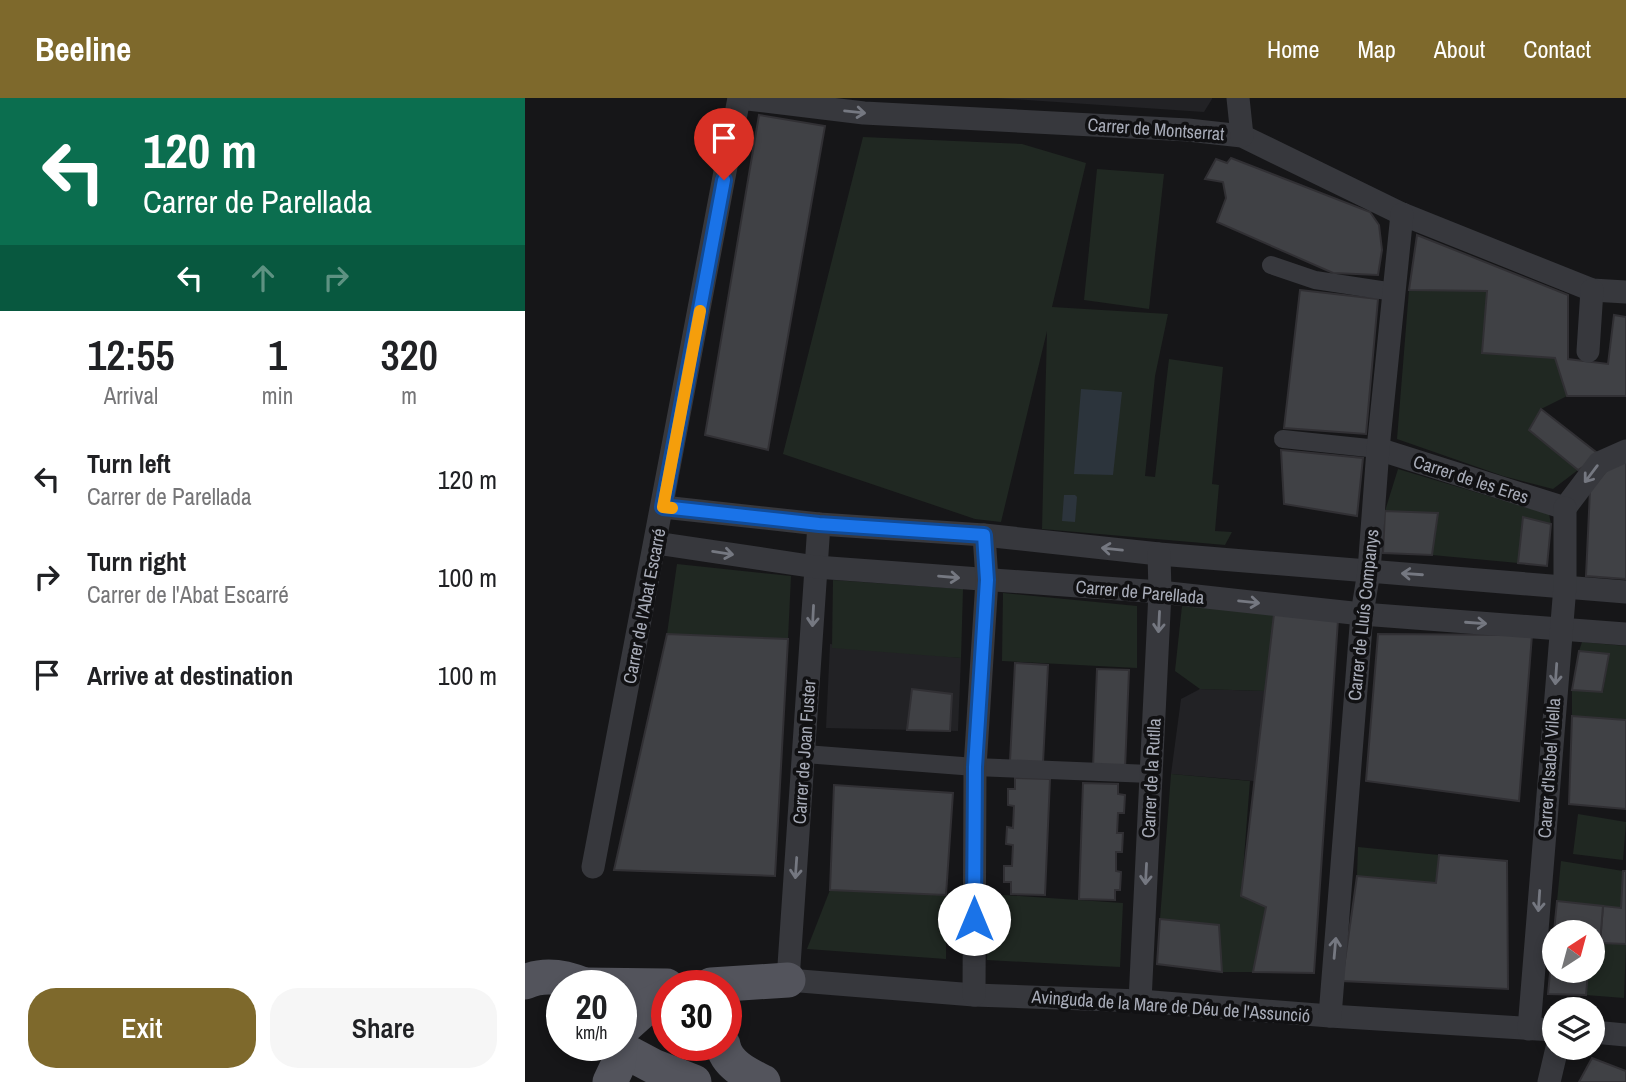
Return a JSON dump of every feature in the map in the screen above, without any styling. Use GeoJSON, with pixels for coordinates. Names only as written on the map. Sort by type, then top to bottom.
{"type":"FeatureCollection","features":[{"type":"Feature","properties":{"kind":"main road"},"geometry":{"type":"LineString","coordinates":[[525,982],[546,977]]}},
{"type":"Feature","properties":{"kind":"main road"},"geometry":{"type":"LineString","coordinates":[[742,992],[788,980]]}},
{"type":"Feature","properties":{"kind":"main road"},"geometry":{"type":"LineString","coordinates":[[637,1021],[651,1004]]}},
{"type":"Feature","properties":{"kind":"main road"},"geometry":{"type":"LineString","coordinates":[[637,1054],[653,1066],[694,1082]]}},
{"type":"Feature","properties":{"kind":"main road"},"geometry":{"type":"LineString","coordinates":[[610,1082],[618,1061]]}},
{"type":"Feature","properties":{"kind":"main road"},"geometry":{"type":"LineString","coordinates":[[732,1061],[742,1072],[763,1082]]}},
{"type":"Feature","properties":{"kind":"street","name":"Carrer de Montserrat"},"geometry":{"type":"LineString","coordinates":[[739,98],[864,113],[1188,130],[1242,136],[1402,214],[1592,290],[1626,292]]}},
{"type":"Feature","properties":{"kind":"street","name":"Carrer de l'Abat Escarré"},"geometry":{"type":"LineString","coordinates":[[593,867],[739,98]]}},
{"type":"Feature","properties":{"kind":"street"},"geometry":{"type":"LineString","coordinates":[[1237,98],[1242,136]]}},
{"type":"Feature","properties":{"kind":"street","name":"Carrer de Lluís Companys"},"geometry":{"type":"LineString","coordinates":[[1330,1016],[1362,614],[1369,571],[1378,449],[1402,214]]}},
{"type":"Feature","properties":{"kind":"street"},"geometry":{"type":"LineString","coordinates":[[1271,265],[1315,280],[1394,292]]}},
{"type":"Feature","properties":{"kind":"street"},"geometry":{"type":"LineString","coordinates":[[1588,351],[1592,290]]}},
{"type":"Feature","properties":{"kind":"street"},"geometry":{"type":"LineString","coordinates":[[1283,439],[1378,449]]}},
{"type":"Feature","properties":{"kind":"street","name":"Carrer de les Eres"},"geometry":{"type":"LineString","coordinates":[[1378,449],[1565,508]]}},
{"type":"Feature","properties":{"kind":"street"},"geometry":{"type":"LineString","coordinates":[[1565,508],[1599,463],[1626,452]]}},
{"type":"Feature","properties":{"kind":"street"},"geometry":{"type":"LineString","coordinates":[[663,507],[819,524],[984,535],[1159,554],[1626,592]]}},
{"type":"Feature","properties":{"kind":"street","name":"Carrer d'Isabel Vilella"},"geometry":{"type":"LineString","coordinates":[[1529,1028],[1565,586],[1565,508]]}},
{"type":"Feature","properties":{"kind":"street","name":"Carrer de Joan Fuster"},"geometry":{"type":"LineString","coordinates":[[788,980],[819,524]]}},
{"type":"Feature","properties":{"kind":"street"},"geometry":{"type":"LineString","coordinates":[[974,995],[975,767],[987,580],[984,535]]}},
{"type":"Feature","properties":{"kind":"street","name":"Carrer de Parellada"},"geometry":{"type":"LineString","coordinates":[[656,543],[815,567],[1160,592],[1362,614],[1626,634]]}},
{"type":"Feature","properties":{"kind":"street","name":"Carrer de la Rutlla"},"geometry":{"type":"LineString","coordinates":[[1140,1001],[1160,592],[1159,554]]}},
{"type":"Feature","properties":{"kind":"street"},"geometry":{"type":"LineString","coordinates":[[805,754],[975,767],[1151,774]]}},
{"type":"Feature","properties":{"kind":"street","name":"Avinguda de la Mare de Déu de l'Assunció"},"geometry":{"type":"LineString","coordinates":[[788,980],[974,995],[1140,1001],[1542,1029]]}},
{"type":"Feature","properties":{"kind":"street"},"geometry":{"type":"LineString","coordinates":[[1605,1033],[1626,1035]]}},
{"type":"Feature","properties":{"kind":"street"},"geometry":{"type":"LineString","coordinates":[[1549,1082],[1554,1060]]}},
{"type":"Feature","properties":{"kind":"shaded area"},"geometry":{"type":"Polygon","coordinates":[[[996,98],[1212,98],[1212,99],[1204,112],[996,98]]]}},
{"type":"Feature","properties":{"kind":"shaded area"},"geometry":{"type":"Polygon","coordinates":[[[863,137],[1022,144],[1086,163],[1052,307],[1168,314],[1155,376],[1145,476],[1155,477],[1169,359],[1223,367],[1212,484],[1219,485],[1215,531],[1232,532],[1225,545],[1042,529],[1047,331],[1001,522],[975,519],[783,454],[863,137]]]}},
{"type":"Feature","properties":{"kind":"shaded area"},"geometry":{"type":"Polygon","coordinates":[[[1097,169],[1164,174],[1149,309],[1084,300],[1097,169]]]}},
{"type":"Feature","properties":{"kind":"shaded area"},"geometry":{"type":"Polygon","coordinates":[[[1409,290],[1487,291],[1482,353],[1555,358],[1567,396],[1541,409],[1529,430],[1578,470],[1553,489],[1503,476],[1397,439],[1409,290]]]}},
{"type":"Feature","properties":{"kind":"shaded area"},"geometry":{"type":"Polygon","coordinates":[[[1081,389],[1122,392],[1113,475],[1074,474],[1081,389]]]}},
{"type":"Feature","properties":{"kind":"shaded area"},"geometry":{"type":"Polygon","coordinates":[[[1398,469],[1549,514],[1551,524],[1523,517],[1518,563],[1432,555],[1438,513],[1385,511],[1398,469]]]}},
{"type":"Feature","properties":{"kind":"shaded area"},"geometry":{"type":"Polygon","coordinates":[[[1064,495],[1077,497],[1075,522],[1062,521],[1064,495]]]}},
{"type":"Feature","properties":{"kind":"shaded area"},"geometry":{"type":"Polygon","coordinates":[[[677,564],[791,576],[788,639],[667,634],[677,564]]]}},
{"type":"Feature","properties":{"kind":"shaded area"},"geometry":{"type":"Polygon","coordinates":[[[833,580],[963,589],[961,658],[832,648],[833,580]]]}},
{"type":"Feature","properties":{"kind":"shaded area"},"geometry":{"type":"Polygon","coordinates":[[[1003,593],[1137,606],[1137,668],[1002,661],[1003,593]]]}},
{"type":"Feature","properties":{"kind":"shaded area"},"geometry":{"type":"Polygon","coordinates":[[[1182,606],[1274,614],[1265,691],[1200,689],[1175,671],[1182,606]]]}},
{"type":"Feature","properties":{"kind":"shaded area"},"geometry":{"type":"Polygon","coordinates":[[[1582,642],[1626,646],[1626,720],[1572,716],[1572,690],[1603,692],[1609,654],[1579,651],[1582,642]]]}},
{"type":"Feature","properties":{"kind":"shaded area"},"geometry":{"type":"Polygon","coordinates":[[[830,644],[961,658],[958,731],[826,728],[830,644]]]}},
{"type":"Feature","properties":{"kind":"shaded area"},"geometry":{"type":"Polygon","coordinates":[[[1200,689],[1265,691],[1254,781],[1171,774],[1181,699],[1200,689]]]}},
{"type":"Feature","properties":{"kind":"shaded area"},"geometry":{"type":"Polygon","coordinates":[[[1171,774],[1250,781],[1241,896],[1266,907],[1253,972],[1222,972],[1219,925],[1160,919],[1171,774]]]}},
{"type":"Feature","properties":{"kind":"shaded area"},"geometry":{"type":"Polygon","coordinates":[[[1578,814],[1626,822],[1623,860],[1573,854],[1578,814]]]}},
{"type":"Feature","properties":{"kind":"shaded area"},"geometry":{"type":"Polygon","coordinates":[[[1358,847],[1439,855],[1436,883],[1357,876],[1358,847]]]}},
{"type":"Feature","properties":{"kind":"shaded area"},"geometry":{"type":"Polygon","coordinates":[[[1561,861],[1623,871],[1621,908],[1557,901],[1561,861]]]}},
{"type":"Feature","properties":{"kind":"shaded area"},"geometry":{"type":"Polygon","coordinates":[[[830,890],[946,895],[946,959],[807,949],[830,890]]]}},
{"type":"Feature","properties":{"kind":"shaded area"},"geometry":{"type":"Polygon","coordinates":[[[989,894],[1123,903],[1120,967],[987,960],[989,894]]]}},
{"type":"Feature","properties":{"kind":"shaded area"},"geometry":{"type":"Polygon","coordinates":[[[1605,943],[1626,944],[1624,998],[1586,995],[1587,984],[1605,984],[1605,943]]]}},
{"type":"Feature","properties":{"kind":"building"},"geometry":{"type":"Polygon","coordinates":[[[759,115],[825,126],[768,450],[705,435],[759,115]]]}},
{"type":"Feature","properties":{"kind":"building"},"geometry":{"type":"Polygon","coordinates":[[[1231,158],[1370,212],[1379,225],[1382,250],[1378,275],[1333,273],[1217,222],[1226,198],[1223,182],[1205,179],[1216,159],[1227,163],[1231,158]]]}},
{"type":"Feature","properties":{"kind":"building"},"geometry":{"type":"Polygon","coordinates":[[[1417,235],[1568,295],[1568,359],[1608,364],[1614,315],[1626,317],[1626,396],[1567,396],[1555,358],[1482,353],[1487,291],[1409,290],[1417,235]]]}},
{"type":"Feature","properties":{"kind":"building"},"geometry":{"type":"Polygon","coordinates":[[[1300,290],[1378,299],[1366,434],[1284,428],[1300,290]]]}},
{"type":"Feature","properties":{"kind":"building"},"geometry":{"type":"Polygon","coordinates":[[[1541,409],[1601,456],[1578,470],[1529,430],[1541,409]]]}},
{"type":"Feature","properties":{"kind":"building"},"geometry":{"type":"Polygon","coordinates":[[[1281,450],[1363,458],[1357,516],[1284,504],[1281,450]]]}},
{"type":"Feature","properties":{"kind":"building"},"geometry":{"type":"Polygon","coordinates":[[[1626,459],[1626,579],[1586,576],[1590,490],[1612,464],[1626,459]]]}},
{"type":"Feature","properties":{"kind":"building"},"geometry":{"type":"Polygon","coordinates":[[[1385,511],[1438,513],[1432,555],[1383,553],[1385,511]]]}},
{"type":"Feature","properties":{"kind":"building"},"geometry":{"type":"Polygon","coordinates":[[[1523,517],[1551,524],[1547,566],[1518,563],[1523,517]]]}},
{"type":"Feature","properties":{"kind":"building"},"geometry":{"type":"Polygon","coordinates":[[[1274,614],[1338,620],[1314,973],[1253,972],[1266,907],[1241,896],[1274,614]]]}},
{"type":"Feature","properties":{"kind":"building"},"geometry":{"type":"Polygon","coordinates":[[[667,634],[788,639],[775,876],[614,870],[667,634]]]}},
{"type":"Feature","properties":{"kind":"building"},"geometry":{"type":"Polygon","coordinates":[[[1378,634],[1532,635],[1519,801],[1366,781],[1378,634]]]}},
{"type":"Feature","properties":{"kind":"building"},"geometry":{"type":"Polygon","coordinates":[[[1579,651],[1609,654],[1602,692],[1572,690],[1579,651]]]}},
{"type":"Feature","properties":{"kind":"building"},"geometry":{"type":"Polygon","coordinates":[[[1015,663],[1048,665],[1043,763],[1010,761],[1015,663]]]}},
{"type":"Feature","properties":{"kind":"building"},"geometry":{"type":"Polygon","coordinates":[[[1097,669],[1129,670],[1125,769],[1093,768],[1097,669]]]}},
{"type":"Feature","properties":{"kind":"building"},"geometry":{"type":"Polygon","coordinates":[[[912,689],[952,694],[950,731],[907,730],[912,689]]]}},
{"type":"Feature","properties":{"kind":"building"},"geometry":{"type":"Polygon","coordinates":[[[1572,716],[1626,720],[1626,809],[1569,804],[1572,716]]]}},
{"type":"Feature","properties":{"kind":"building"},"geometry":{"type":"Polygon","coordinates":[[[1015,778],[1050,779],[1045,895],[1011,894],[1011,882],[1004,882],[1004,866],[1012,866],[1013,845],[1006,844],[1007,827],[1013,828],[1014,806],[1008,805],[1008,789],[1015,789],[1015,778]]]}},
{"type":"Feature","properties":{"kind":"building"},"geometry":{"type":"Polygon","coordinates":[[[1083,783],[1118,784],[1118,794],[1125,795],[1124,813],[1118,813],[1117,833],[1123,833],[1122,852],[1116,852],[1116,871],[1121,872],[1120,890],[1115,890],[1115,900],[1079,899],[1083,783]]]}},
{"type":"Feature","properties":{"kind":"building"},"geometry":{"type":"Polygon","coordinates":[[[834,785],[953,793],[946,895],[830,890],[834,785]]]}},
{"type":"Feature","properties":{"kind":"building"},"geometry":{"type":"Polygon","coordinates":[[[1439,855],[1507,861],[1508,989],[1342,981],[1357,876],[1436,883],[1439,855]]]}},
{"type":"Feature","properties":{"kind":"building"},"geometry":{"type":"Polygon","coordinates":[[[1623,871],[1626,871],[1626,944],[1605,943],[1603,906],[1621,908],[1623,871]]]}},
{"type":"Feature","properties":{"kind":"building"},"geometry":{"type":"Polygon","coordinates":[[[1557,901],[1603,906],[1602,920],[1555,920],[1557,901]]]}},
{"type":"Feature","properties":{"kind":"building"},"geometry":{"type":"Polygon","coordinates":[[[1160,919],[1219,925],[1222,972],[1157,964],[1160,919]]]}},
{"type":"Feature","properties":{"kind":"building"},"geometry":{"type":"Polygon","coordinates":[[[1549,984],[1587,984],[1586,995],[1548,994],[1549,984]]]}},
{"type":"Feature","properties":{"kind":"building"},"geometry":{"type":"Polygon","coordinates":[[[1591,1060],[1626,1071],[1626,1082],[1579,1082],[1591,1060]]]}},
{"type":"Feature","properties":{"kind":"slow traffic"},"geometry":{"type":"LineString","coordinates":[[672,508],[663,507],[700,311]]}},
{"type":"Feature","properties":{"kind":"route"},"geometry":{"type":"LineString","coordinates":[[724,180],[663,507],[819,524],[984,535],[987,580],[975,767],[974,919]]}}]}
